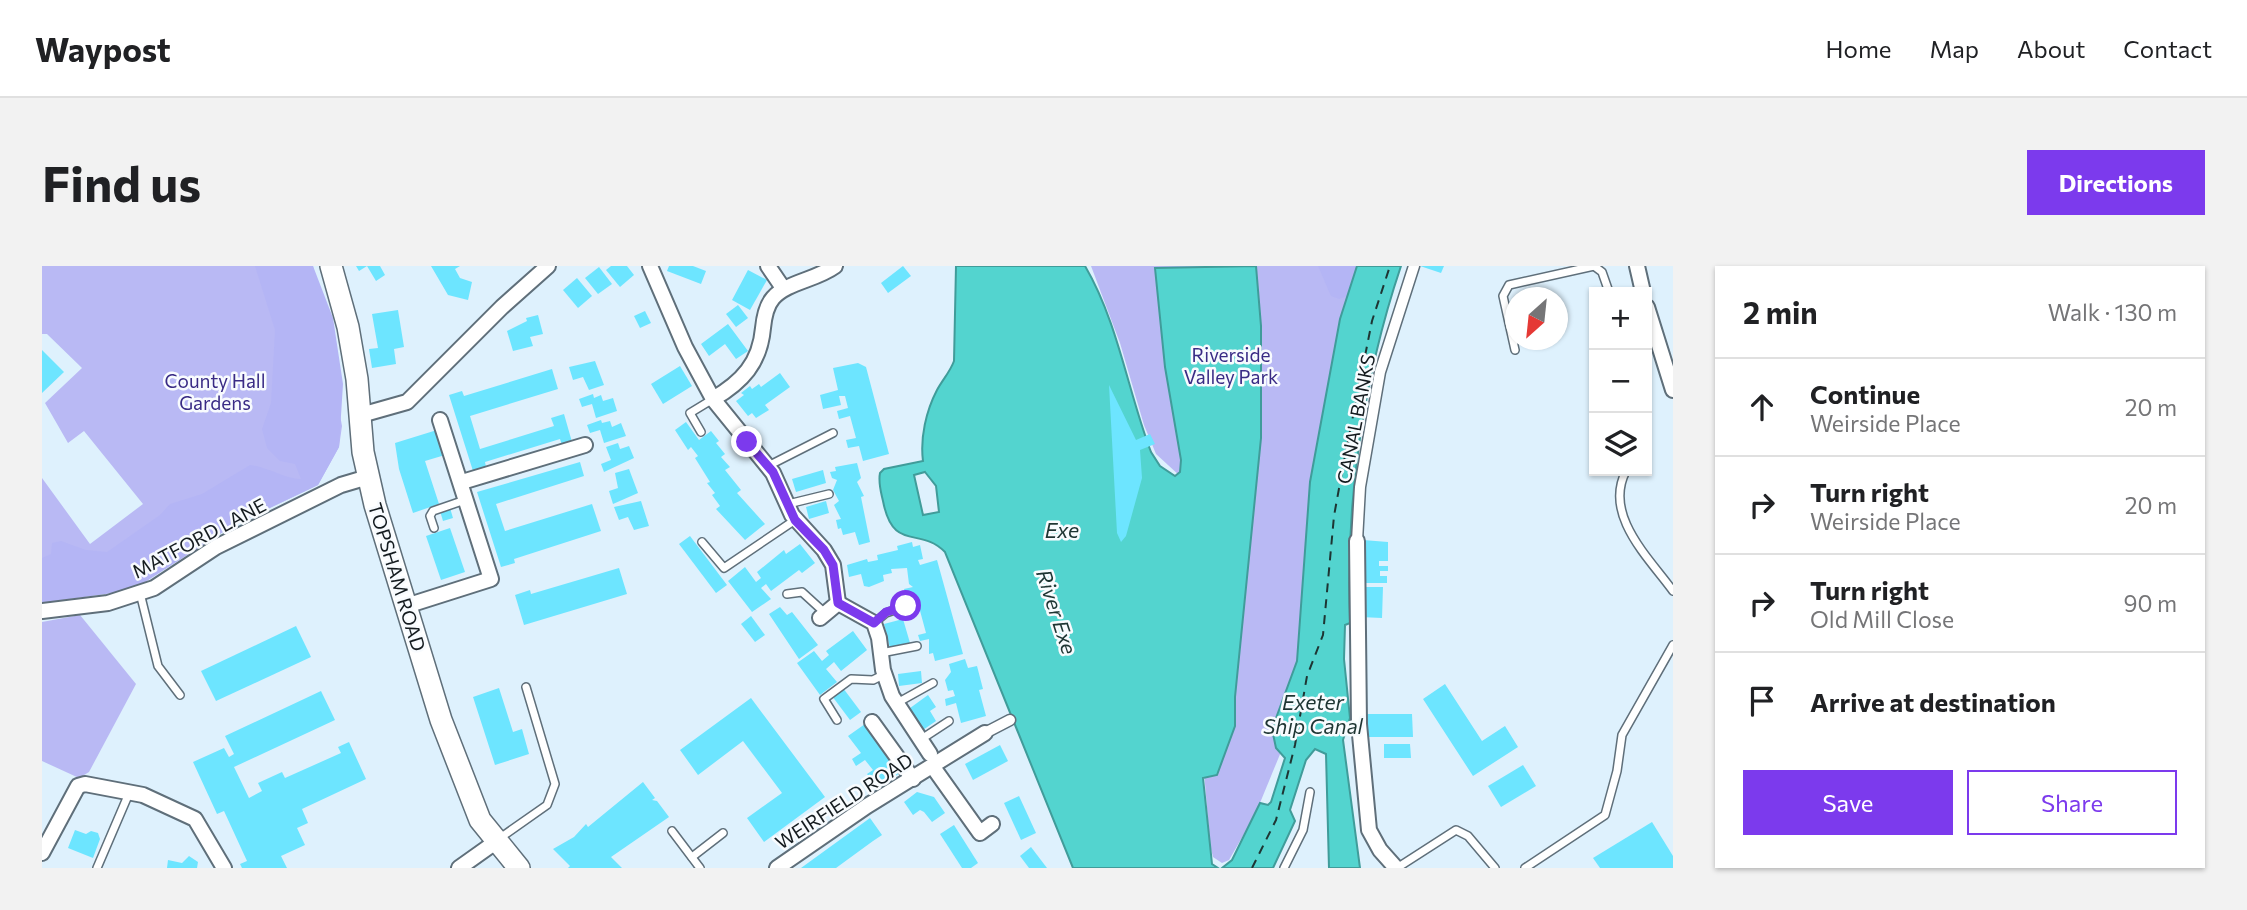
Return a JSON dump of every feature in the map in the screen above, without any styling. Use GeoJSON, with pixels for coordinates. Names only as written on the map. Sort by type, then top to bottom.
{"type":"FeatureCollection","features":[{"type":"Feature","properties":{"kind":"main road","name":"TOPSHAM ROAD"},"geometry":{"type":"LineString","coordinates":[[331,266],[346,315],[361,415],[363,452],[406,606],[460,775],[481,820],[519,868]]}},
{"type":"Feature","properties":{"kind":"street"},"geometry":{"type":"LineString","coordinates":[[361,415],[407,402],[502,307],[548,266]]}},
{"type":"Feature","properties":{"kind":"street"},"geometry":{"type":"LineString","coordinates":[[650,266],[685,347],[713,399],[768,466],[795,520],[824,550],[833,565],[838,603]]}},
{"type":"Feature","properties":{"kind":"street"},"geometry":{"type":"LineString","coordinates":[[768,266],[783,288]]}},
{"type":"Feature","properties":{"kind":"street"},"geometry":{"type":"LineString","coordinates":[[713,399],[742,379],[755,363],[771,300],[783,288],[819,277],[835,266]]}},
{"type":"Feature","properties":{"kind":"street","name":"CANAL BANKS"},"geometry":{"type":"LineString","coordinates":[[1357,541],[1360,487],[1380,372],[1414,266]]}},
{"type":"Feature","properties":{"kind":"street"},"geometry":{"type":"LineString","coordinates":[[1637,266],[1642,287]]}},
{"type":"Feature","properties":{"kind":"street"},"geometry":{"type":"LineString","coordinates":[[1652,323],[1673,390]]}},
{"type":"Feature","properties":{"kind":"street"},"geometry":{"type":"LineString","coordinates":[[406,606],[491,579],[440,420]]}},
{"type":"Feature","properties":{"kind":"street"},"geometry":{"type":"LineString","coordinates":[[462,482],[585,445]]}},
{"type":"Feature","properties":{"kind":"street","name":"MATFORD LANE"},"geometry":{"type":"LineString","coordinates":[[42,611],[108,603],[154,588],[216,547],[341,485],[369,477]]}},
{"type":"Feature","properties":{"kind":"street"},"geometry":{"type":"LineString","coordinates":[[1357,541],[1359,724],[1369,830],[1380,850],[1396,868]]}},
{"type":"Feature","properties":{"kind":"street"},"geometry":{"type":"LineString","coordinates":[[823,616],[838,603]]}},
{"type":"Feature","properties":{"kind":"street"},"geometry":{"type":"LineString","coordinates":[[838,603],[874,623],[884,674],[897,703],[931,761]]}},
{"type":"Feature","properties":{"kind":"street","name":"WEIRFIELD ROAD"},"geometry":{"type":"LineString","coordinates":[[777,868],[866,806],[913,779],[931,761],[1010,720]]}},
{"type":"Feature","properties":{"kind":"street"},"geometry":{"type":"LineString","coordinates":[[872,722],[913,779]]}},
{"type":"Feature","properties":{"kind":"street","name":"WEIRFIELD ROAD"},"geometry":{"type":"LineString","coordinates":[[931,761],[979,833],[992,824]]}},
{"type":"Feature","properties":{"kind":"street"},"geometry":{"type":"LineString","coordinates":[[42,853],[78,786],[85,784],[130,791],[195,819],[224,868]]}},
{"type":"Feature","properties":{"kind":"street"},"geometry":{"type":"LineString","coordinates":[[459,868],[497,841]]}},
{"type":"Feature","properties":{"kind":"lane"},"geometry":{"type":"LineString","coordinates":[[1508,287],[1594,266],[1602,272],[1607,287]]}},
{"type":"Feature","properties":{"kind":"lane"},"geometry":{"type":"LineString","coordinates":[[701,432],[690,413],[713,399]]}},
{"type":"Feature","properties":{"kind":"lane"},"geometry":{"type":"LineString","coordinates":[[768,466],[833,433]]}},
{"type":"Feature","properties":{"kind":"lane"},"geometry":{"type":"LineString","coordinates":[[1625,476],[1620,492],[1620,511],[1632,534],[1673,591]]}},
{"type":"Feature","properties":{"kind":"lane"},"geometry":{"type":"LineString","coordinates":[[788,505],[829,494]]}},
{"type":"Feature","properties":{"kind":"lane"},"geometry":{"type":"LineString","coordinates":[[434,528],[430,516],[433,511],[466,500]]}},
{"type":"Feature","properties":{"kind":"lane"},"geometry":{"type":"LineString","coordinates":[[702,542],[724,568],[795,520]]}},
{"type":"Feature","properties":{"kind":"lane"},"geometry":{"type":"LineString","coordinates":[[787,594],[802,592],[823,616]]}},
{"type":"Feature","properties":{"kind":"lane"},"geometry":{"type":"LineString","coordinates":[[140,593],[158,666],[180,695]]}},
{"type":"Feature","properties":{"kind":"lane"},"geometry":{"type":"LineString","coordinates":[[874,623],[886,612],[906,606]]}},
{"type":"Feature","properties":{"kind":"lane"},"geometry":{"type":"LineString","coordinates":[[1525,868],[1605,815],[1617,771],[1622,735],[1673,645]]}},
{"type":"Feature","properties":{"kind":"lane"},"geometry":{"type":"LineString","coordinates":[[881,653],[916,646]]}},
{"type":"Feature","properties":{"kind":"lane"},"geometry":{"type":"LineString","coordinates":[[837,720],[824,699],[851,679],[873,680],[884,674]]}},
{"type":"Feature","properties":{"kind":"lane"},"geometry":{"type":"LineString","coordinates":[[897,703],[933,683]]}},
{"type":"Feature","properties":{"kind":"lane"},"geometry":{"type":"LineString","coordinates":[[497,841],[547,805],[555,785],[526,687]]}},
{"type":"Feature","properties":{"kind":"lane"},"geometry":{"type":"LineString","coordinates":[[920,740],[949,721]]}},
{"type":"Feature","properties":{"kind":"lane"},"geometry":{"type":"LineString","coordinates":[[97,868],[130,791]]}},
{"type":"Feature","properties":{"kind":"lane"},"geometry":{"type":"LineString","coordinates":[[1284,868],[1303,830],[1310,792]]}},
{"type":"Feature","properties":{"kind":"lane"},"geometry":{"type":"LineString","coordinates":[[1396,868],[1456,830],[1468,836],[1495,868]]}},
{"type":"Feature","properties":{"kind":"lane"},"geometry":{"type":"LineString","coordinates":[[672,831],[700,868]]}},
{"type":"Feature","properties":{"kind":"lane"},"geometry":{"type":"LineString","coordinates":[[692,857],[723,833]]}},
{"type":"Feature","properties":{"kind":"green space","name":"County Hall Gardens"},"geometry":{"type":"Polygon","coordinates":[[[42,266],[313,266],[342,426],[339,447],[318,485],[234,525],[42,603],[42,478],[90,544],[143,504],[84,431],[68,443],[45,403],[82,368],[47,334],[42,334],[42,266]]]}},
{"type":"Feature","properties":{"kind":"green space","name":"Riverside Valley Park"},"geometry":{"type":"Polygon","coordinates":[[[1091,266],[1357,266],[1310,482],[1297,661],[1272,729],[1283,747],[1255,815],[1229,860],[1222,863],[1213,857],[1210,845],[1180,476],[1156,454],[1144,425],[1120,343],[1091,266]]]}},
{"type":"Feature","properties":{"kind":"green space"},"geometry":{"type":"Polygon","coordinates":[[[80,615],[136,684],[89,772],[79,778],[42,761],[42,622],[80,615]]]}},
{"type":"Feature","properties":{"kind":"shaded area"},"geometry":{"type":"Polygon","coordinates":[[[255,266],[313,266],[333,318],[343,384],[339,447],[318,485],[234,525],[139,586],[120,592],[42,603],[42,558],[51,554],[52,543],[61,541],[86,550],[107,552],[160,515],[170,504],[202,494],[250,465],[301,479],[295,464],[280,461],[267,448],[262,429],[271,403],[275,330],[255,266]]]}},
{"type":"Feature","properties":{"kind":"shaded area"},"geometry":{"type":"Polygon","coordinates":[[[1318,266],[1369,266],[1350,295],[1339,299],[1331,296],[1318,266]]]}},
{"type":"Feature","properties":{"kind":"water","name":"Exe"},"geometry":{"type":"Polygon","coordinates":[[[956,266],[1085,266],[1106,310],[1151,452],[1160,466],[1175,476],[1180,472],[1181,460],[1165,367],[1155,268],[1256,266],[1261,326],[1261,438],[1235,697],[1235,726],[1217,775],[1203,778],[1212,864],[1218,868],[1073,868],[945,552],[936,544],[900,533],[893,527],[880,487],[880,473],[884,469],[923,461],[922,443],[927,416],[937,390],[954,361],[956,266]],[[925,472],[914,475],[923,515],[939,512],[936,486],[925,472]]]}},
{"type":"Feature","properties":{"kind":"water","name":"Exeter Ship Canal"},"geometry":{"type":"Polygon","coordinates":[[[1357,266],[1401,266],[1376,353],[1359,442],[1354,488],[1349,578],[1350,623],[1345,625],[1344,659],[1350,718],[1343,740],[1360,868],[1329,868],[1326,754],[1315,749],[1306,760],[1290,810],[1295,821],[1273,868],[1222,868],[1232,860],[1260,803],[1268,805],[1271,802],[1285,758],[1276,748],[1272,729],[1297,661],[1310,482],[1340,319],[1357,266]]]}},
{"type":"Feature","properties":{"kind":"building"},"geometry":{"type":"Polygon","coordinates":[[[367,266],[380,266],[385,275],[376,281],[367,266]]]}},
{"type":"Feature","properties":{"kind":"building"},"geometry":{"type":"Polygon","coordinates":[[[431,266],[460,266],[455,269],[460,278],[472,282],[468,300],[448,295],[431,266]]]}},
{"type":"Feature","properties":{"kind":"building"},"geometry":{"type":"Polygon","coordinates":[[[611,266],[627,266],[634,275],[620,287],[606,270],[611,266]]]}},
{"type":"Feature","properties":{"kind":"building"},"geometry":{"type":"Polygon","coordinates":[[[669,266],[693,266],[706,271],[701,284],[667,271],[669,266]]]}},
{"type":"Feature","properties":{"kind":"building"},"geometry":{"type":"Polygon","coordinates":[[[903,266],[911,276],[888,293],[881,283],[903,266]]]}},
{"type":"Feature","properties":{"kind":"building"},"geometry":{"type":"Polygon","coordinates":[[[1420,266],[1444,266],[1441,273],[1420,266]]]}},
{"type":"Feature","properties":{"kind":"building"},"geometry":{"type":"Polygon","coordinates":[[[599,267],[612,284],[598,294],[585,278],[599,267]]]}},
{"type":"Feature","properties":{"kind":"building"},"geometry":{"type":"Polygon","coordinates":[[[748,270],[767,280],[750,310],[732,300],[748,270]]]}},
{"type":"Feature","properties":{"kind":"building"},"geometry":{"type":"Polygon","coordinates":[[[577,278],[592,296],[578,308],[563,290],[577,278]]]}},
{"type":"Feature","properties":{"kind":"building"},"geometry":{"type":"Polygon","coordinates":[[[738,305],[748,318],[736,327],[726,314],[738,305]]]}},
{"type":"Feature","properties":{"kind":"building"},"geometry":{"type":"Polygon","coordinates":[[[398,310],[404,347],[394,349],[396,364],[372,368],[369,349],[378,348],[372,314],[398,310]]]}},
{"type":"Feature","properties":{"kind":"building"},"geometry":{"type":"Polygon","coordinates":[[[645,311],[651,323],[640,328],[634,316],[645,311]]]}},
{"type":"Feature","properties":{"kind":"building"},"geometry":{"type":"Polygon","coordinates":[[[538,315],[543,334],[530,337],[533,346],[513,351],[507,331],[527,321],[526,318],[538,315]]]}},
{"type":"Feature","properties":{"kind":"building"},"geometry":{"type":"Polygon","coordinates":[[[728,324],[748,351],[736,359],[725,344],[709,356],[701,344],[728,324]]]}},
{"type":"Feature","properties":{"kind":"building"},"geometry":{"type":"Polygon","coordinates":[[[42,350],[64,372],[42,393],[42,350]]]}},
{"type":"Feature","properties":{"kind":"building"},"geometry":{"type":"Polygon","coordinates":[[[595,361],[604,385],[589,390],[583,377],[573,380],[569,367],[595,361]]]}},
{"type":"Feature","properties":{"kind":"building"},"geometry":{"type":"Polygon","coordinates":[[[858,363],[866,367],[889,454],[863,461],[859,446],[848,448],[846,440],[856,438],[850,416],[839,419],[837,411],[848,408],[845,396],[839,396],[841,405],[823,409],[820,395],[838,390],[833,368],[858,363]]]}},
{"type":"Feature","properties":{"kind":"building"},"geometry":{"type":"Polygon","coordinates":[[[680,366],[692,386],[663,404],[651,384],[680,366]]]}},
{"type":"Feature","properties":{"kind":"building"},"geometry":{"type":"Polygon","coordinates":[[[552,369],[558,389],[470,416],[480,449],[554,426],[551,418],[564,414],[572,442],[562,445],[560,439],[485,462],[486,467],[473,471],[449,395],[462,391],[464,396],[552,369]]]}},
{"type":"Feature","properties":{"kind":"building"},"geometry":{"type":"Polygon","coordinates":[[[780,373],[790,387],[765,405],[769,410],[756,418],[752,413],[748,416],[736,401],[744,395],[741,393],[750,386],[752,389],[759,384],[761,387],[780,373]]]}},
{"type":"Feature","properties":{"kind":"building"},"geometry":{"type":"Polygon","coordinates":[[[1109,385],[1136,440],[1150,434],[1155,444],[1140,450],[1142,478],[1126,536],[1121,542],[1117,533],[1109,385]]]}},
{"type":"Feature","properties":{"kind":"building"},"geometry":{"type":"Polygon","coordinates":[[[593,394],[594,398],[601,395],[603,401],[613,398],[617,411],[596,418],[592,404],[582,407],[579,399],[593,394]]]}},
{"type":"Feature","properties":{"kind":"building"},"geometry":{"type":"Polygon","coordinates":[[[601,420],[602,423],[610,421],[612,427],[621,423],[626,436],[604,443],[600,430],[590,433],[587,425],[601,420]]]}},
{"type":"Feature","properties":{"kind":"building"},"geometry":{"type":"Polygon","coordinates":[[[686,422],[699,440],[711,431],[719,441],[716,443],[725,454],[721,457],[730,467],[725,470],[741,490],[737,493],[765,524],[745,540],[716,509],[720,506],[707,483],[710,482],[695,458],[698,456],[691,447],[688,450],[675,430],[686,422]]]}},
{"type":"Feature","properties":{"kind":"building"},"geometry":{"type":"Polygon","coordinates":[[[437,430],[445,455],[425,461],[439,504],[413,513],[399,469],[395,443],[437,430]]]}},
{"type":"Feature","properties":{"kind":"building"},"geometry":{"type":"Polygon","coordinates":[[[618,443],[620,449],[629,446],[634,458],[604,472],[601,464],[611,460],[606,447],[618,443]]]}},
{"type":"Feature","properties":{"kind":"building"},"geometry":{"type":"Polygon","coordinates":[[[580,462],[584,476],[496,504],[505,531],[592,504],[601,531],[514,559],[515,563],[501,567],[477,492],[580,462]]]}},
{"type":"Feature","properties":{"kind":"building"},"geometry":{"type":"Polygon","coordinates":[[[857,463],[861,478],[857,482],[864,496],[861,497],[870,542],[859,545],[855,532],[843,535],[841,528],[838,529],[836,520],[841,519],[834,505],[839,501],[833,490],[837,480],[832,478],[830,472],[836,471],[835,467],[857,463]]]}},
{"type":"Feature","properties":{"kind":"building"},"geometry":{"type":"Polygon","coordinates":[[[629,469],[638,493],[613,504],[609,491],[618,488],[615,473],[629,469]]]}},
{"type":"Feature","properties":{"kind":"building"},"geometry":{"type":"Polygon","coordinates":[[[823,470],[826,483],[796,492],[792,479],[823,470]]]}},
{"type":"Feature","properties":{"kind":"building"},"geometry":{"type":"Polygon","coordinates":[[[641,501],[649,526],[634,530],[628,517],[619,520],[614,507],[641,501]]]}},
{"type":"Feature","properties":{"kind":"building"},"geometry":{"type":"Polygon","coordinates":[[[826,501],[829,513],[809,519],[806,507],[826,501]]]}},
{"type":"Feature","properties":{"kind":"building"},"geometry":{"type":"Polygon","coordinates":[[[450,508],[453,518],[443,521],[440,511],[450,508]]]}},
{"type":"Feature","properties":{"kind":"building"},"geometry":{"type":"Polygon","coordinates":[[[450,528],[465,572],[441,580],[426,536],[450,528]]]}},
{"type":"Feature","properties":{"kind":"building"},"geometry":{"type":"Polygon","coordinates":[[[690,536],[727,585],[716,593],[679,544],[690,536]]]}},
{"type":"Feature","properties":{"kind":"building"},"geometry":{"type":"Polygon","coordinates":[[[1363,540],[1388,542],[1388,561],[1379,561],[1379,566],[1388,566],[1388,571],[1380,571],[1380,576],[1387,576],[1387,583],[1363,583],[1363,540]]]}},
{"type":"Feature","properties":{"kind":"building"},"geometry":{"type":"Polygon","coordinates":[[[912,542],[913,547],[920,545],[923,559],[918,560],[920,565],[937,560],[963,654],[935,661],[933,653],[929,654],[929,639],[920,641],[918,635],[926,633],[919,607],[915,608],[914,594],[906,596],[904,589],[913,587],[909,584],[907,568],[891,569],[892,573],[883,575],[884,581],[869,587],[864,586],[861,574],[849,577],[847,565],[867,559],[868,562],[878,560],[877,555],[898,550],[897,546],[912,542]]]}},
{"type":"Feature","properties":{"kind":"building"},"geometry":{"type":"Polygon","coordinates":[[[800,544],[815,563],[802,573],[799,570],[771,591],[766,584],[761,588],[771,599],[752,612],[728,581],[745,567],[756,582],[761,578],[757,572],[784,550],[786,554],[800,544]]]}},
{"type":"Feature","properties":{"kind":"building"},"geometry":{"type":"Polygon","coordinates":[[[619,568],[627,594],[524,625],[515,595],[530,590],[531,594],[619,568]]]}},
{"type":"Feature","properties":{"kind":"building"},"geometry":{"type":"Polygon","coordinates":[[[1361,587],[1383,587],[1382,618],[1360,617],[1361,587]]]}},
{"type":"Feature","properties":{"kind":"building"},"geometry":{"type":"Polygon","coordinates":[[[780,607],[787,615],[792,612],[818,645],[799,659],[769,614],[780,607]]]}},
{"type":"Feature","properties":{"kind":"building"},"geometry":{"type":"Polygon","coordinates":[[[751,616],[765,635],[755,642],[741,624],[751,616]]]}},
{"type":"Feature","properties":{"kind":"building"},"geometry":{"type":"Polygon","coordinates":[[[903,619],[910,643],[890,648],[884,624],[903,619]]]}},
{"type":"Feature","properties":{"kind":"building"},"geometry":{"type":"Polygon","coordinates":[[[296,626],[311,657],[216,701],[201,671],[296,626]]]}},
{"type":"Feature","properties":{"kind":"building"},"geometry":{"type":"Polygon","coordinates":[[[853,631],[867,650],[841,671],[834,662],[826,669],[837,682],[820,695],[797,663],[814,651],[822,661],[829,655],[826,651],[853,631]]]}},
{"type":"Feature","properties":{"kind":"building"},"geometry":{"type":"Polygon","coordinates":[[[965,659],[968,668],[977,666],[983,689],[979,690],[986,716],[961,723],[956,703],[946,706],[945,699],[955,696],[953,690],[948,691],[945,680],[951,672],[949,664],[965,659]]]}},
{"type":"Feature","properties":{"kind":"building"},"geometry":{"type":"Polygon","coordinates":[[[921,671],[922,683],[899,686],[898,674],[921,671]]]}},
{"type":"Feature","properties":{"kind":"building"},"geometry":{"type":"Polygon","coordinates":[[[1445,684],[1482,741],[1505,726],[1518,747],[1473,776],[1423,699],[1445,684]]]}},
{"type":"Feature","properties":{"kind":"building"},"geometry":{"type":"Polygon","coordinates":[[[499,688],[513,732],[522,729],[529,754],[495,765],[473,697],[499,688]]]}},
{"type":"Feature","properties":{"kind":"building"},"geometry":{"type":"Polygon","coordinates":[[[843,688],[861,712],[850,720],[832,696],[843,688]]]}},
{"type":"Feature","properties":{"kind":"building"},"geometry":{"type":"Polygon","coordinates":[[[321,691],[335,720],[234,767],[249,798],[262,791],[258,783],[282,772],[285,778],[341,753],[338,747],[349,742],[366,779],[302,809],[308,823],[297,828],[305,845],[281,856],[287,868],[242,868],[240,864],[247,861],[224,811],[217,814],[193,762],[224,748],[229,757],[234,754],[225,736],[321,691]]]}},
{"type":"Feature","properties":{"kind":"building"},"geometry":{"type":"Polygon","coordinates":[[[928,695],[936,707],[930,711],[936,721],[920,732],[906,711],[928,695]]]}},
{"type":"Feature","properties":{"kind":"building"},"geometry":{"type":"Polygon","coordinates":[[[751,698],[825,797],[764,842],[747,818],[782,793],[743,741],[698,775],[680,750],[751,698]]]}},
{"type":"Feature","properties":{"kind":"building"},"geometry":{"type":"Polygon","coordinates":[[[1366,714],[1412,714],[1413,737],[1367,737],[1366,714]]]}},
{"type":"Feature","properties":{"kind":"building"},"geometry":{"type":"Polygon","coordinates":[[[865,724],[900,773],[883,784],[877,775],[871,779],[867,774],[873,770],[865,760],[856,766],[852,759],[861,753],[848,736],[865,724]]]}},
{"type":"Feature","properties":{"kind":"building"},"geometry":{"type":"Polygon","coordinates":[[[1384,744],[1410,744],[1411,758],[1384,758],[1384,744]]]}},
{"type":"Feature","properties":{"kind":"building"},"geometry":{"type":"Polygon","coordinates":[[[1000,745],[1008,761],[973,780],[965,764],[1000,745]]]}},
{"type":"Feature","properties":{"kind":"building"},"geometry":{"type":"Polygon","coordinates":[[[1523,765],[1536,786],[1501,807],[1488,786],[1523,765]]]}},
{"type":"Feature","properties":{"kind":"building"},"geometry":{"type":"Polygon","coordinates":[[[643,782],[655,798],[652,800],[657,801],[669,817],[611,857],[622,868],[568,868],[570,866],[553,849],[574,837],[586,824],[588,827],[643,782]]]}},
{"type":"Feature","properties":{"kind":"building"},"geometry":{"type":"Polygon","coordinates":[[[917,792],[934,797],[945,813],[932,822],[920,810],[913,815],[904,802],[917,792]]]}},
{"type":"Feature","properties":{"kind":"building"},"geometry":{"type":"Polygon","coordinates":[[[1019,796],[1036,833],[1021,840],[1004,803],[1019,796]]]}},
{"type":"Feature","properties":{"kind":"building"},"geometry":{"type":"Polygon","coordinates":[[[870,818],[882,835],[836,868],[801,868],[870,818]]]}},
{"type":"Feature","properties":{"kind":"building"},"geometry":{"type":"Polygon","coordinates":[[[1652,822],[1673,856],[1673,868],[1600,868],[1593,858],[1652,822]]]}},
{"type":"Feature","properties":{"kind":"building"},"geometry":{"type":"Polygon","coordinates":[[[954,825],[978,863],[971,868],[962,868],[940,834],[954,825]]]}},
{"type":"Feature","properties":{"kind":"building"},"geometry":{"type":"Polygon","coordinates":[[[75,830],[86,834],[91,831],[98,833],[100,839],[93,858],[68,848],[75,830]]]}},
{"type":"Feature","properties":{"kind":"building"},"geometry":{"type":"Polygon","coordinates":[[[1031,847],[1047,868],[1029,868],[1020,856],[1031,847]]]}},
{"type":"Feature","properties":{"kind":"building"},"geometry":{"type":"Polygon","coordinates":[[[189,856],[198,862],[197,868],[167,868],[168,860],[182,863],[189,856]]]}},
{"type":"Feature","properties":{"kind":"ferry route"},"geometry":{"type":"LineString","coordinates":[[1252,868],[1276,820],[1295,745],[1307,676],[1323,635],[1334,516],[1372,321],[1390,266]]}},
{"type":"Feature","properties":{"kind":"route"},"geometry":{"type":"LineString","coordinates":[[747,442],[773,472],[795,520],[824,550],[833,565],[838,603],[874,623],[886,612],[906,606]]}},
{"type":"Feature","properties":{"kind":"water label","name":"River Exe"},"geometry":{"type":"Point","coordinates":[1056,612]}}]}
